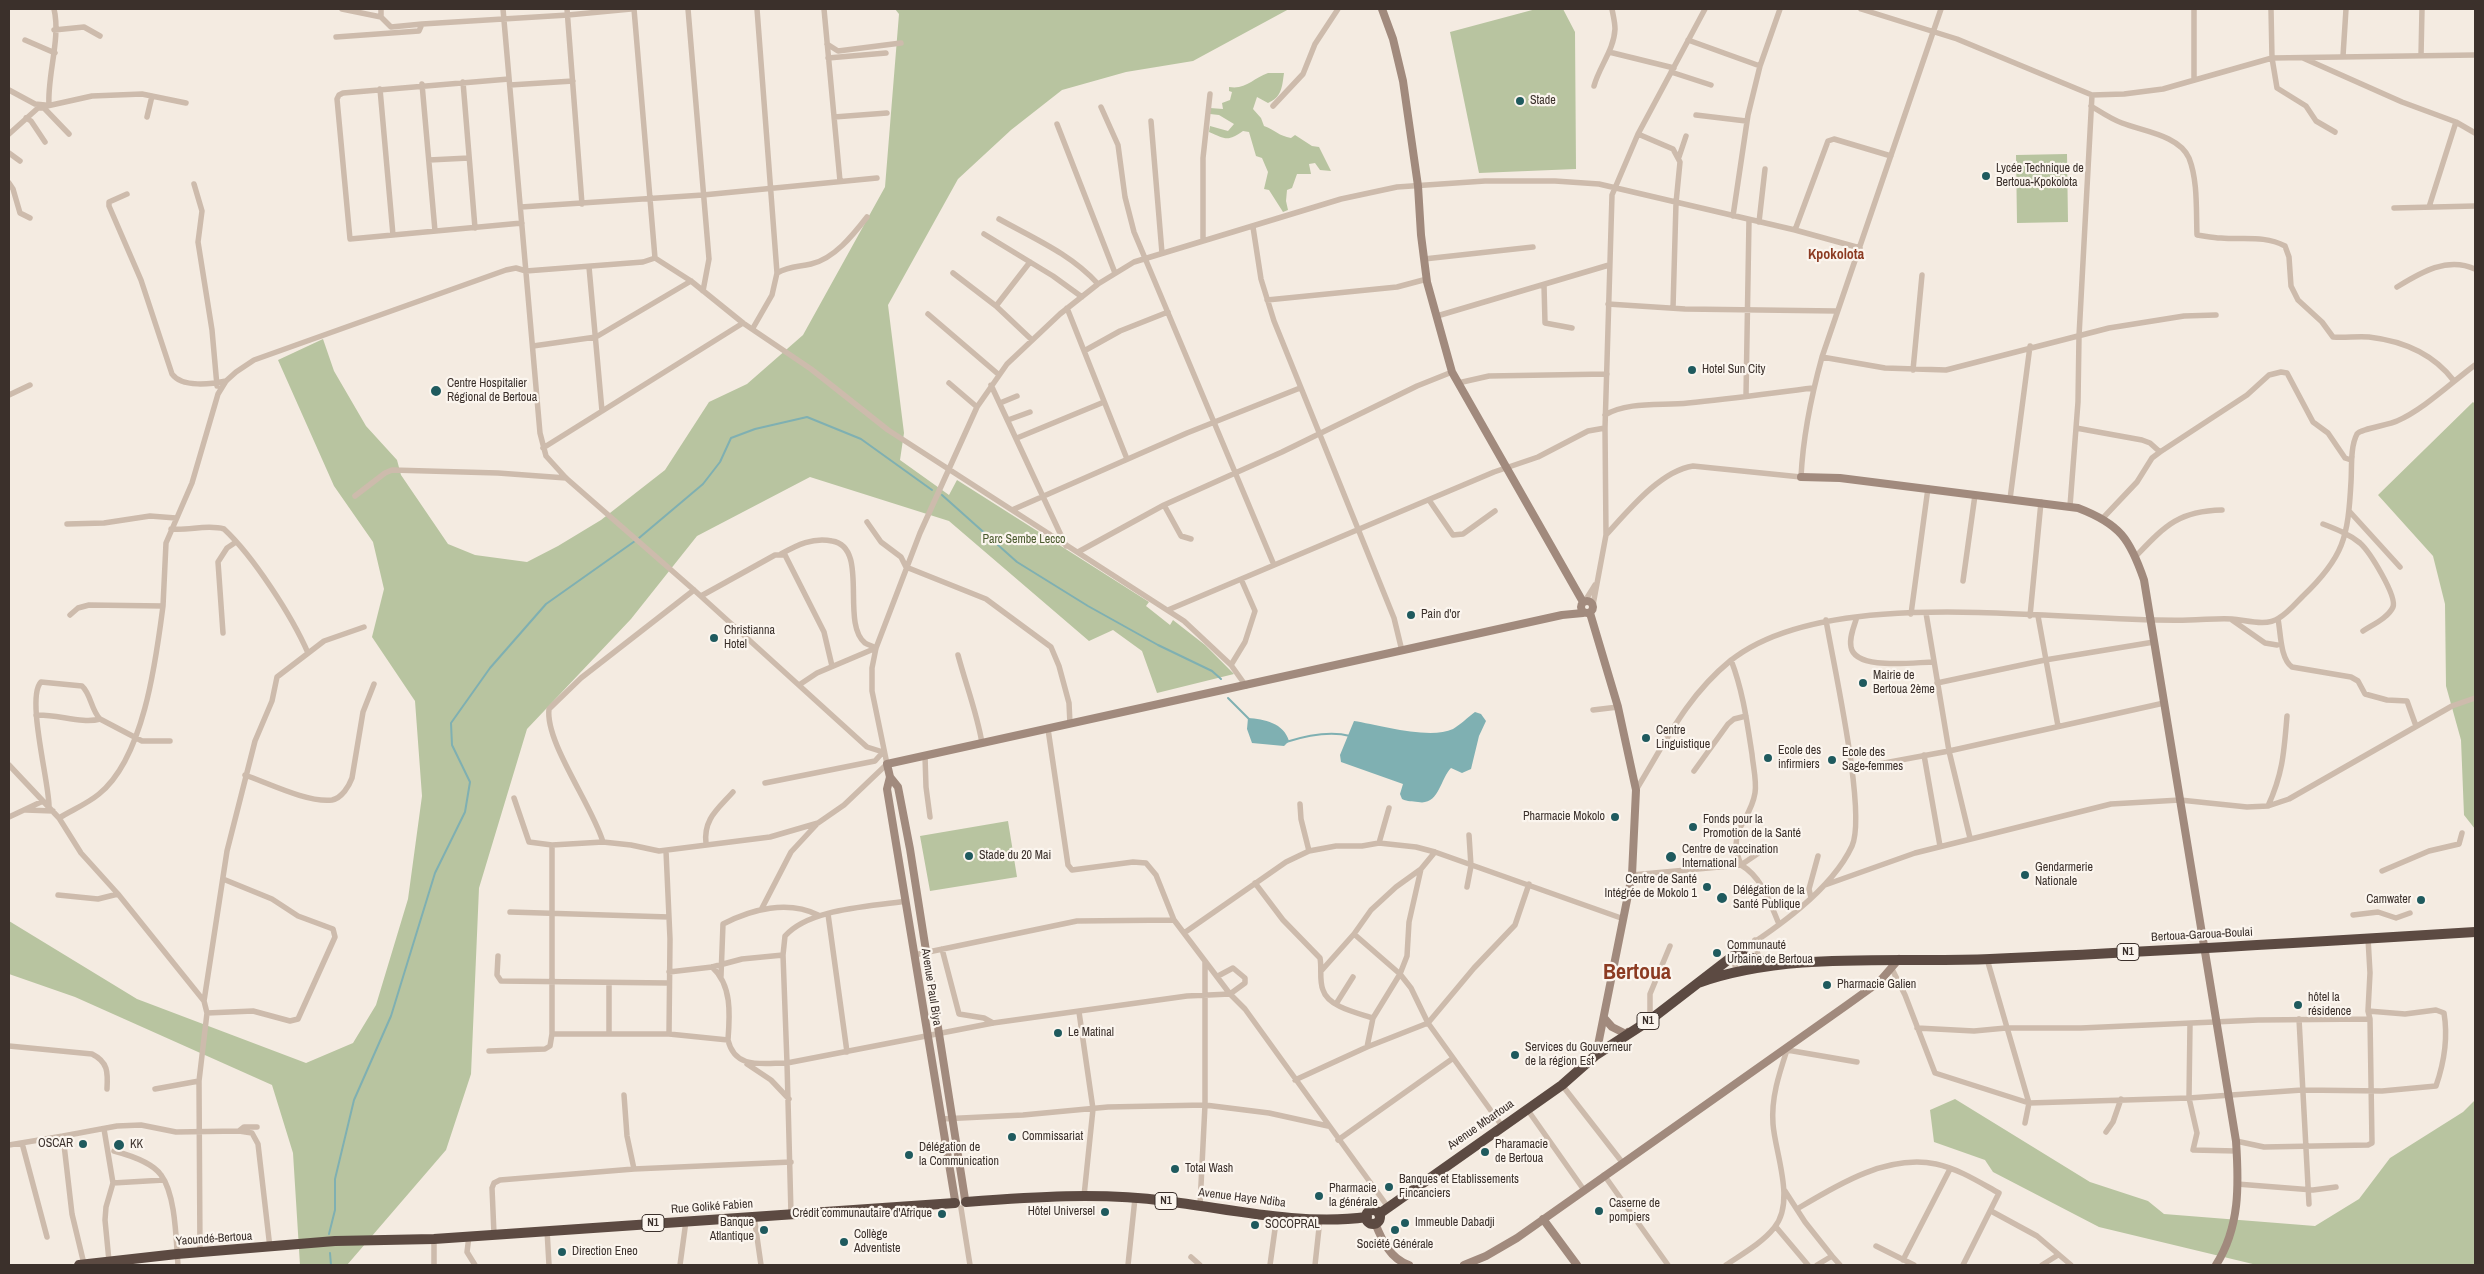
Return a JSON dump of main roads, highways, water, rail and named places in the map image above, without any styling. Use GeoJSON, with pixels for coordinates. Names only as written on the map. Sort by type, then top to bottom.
{"type":"FeatureCollection","features":[{"type":"Feature","properties":{"kind":"highway","name":"Bertoua-Garoua-Boulai"},"geometry":{"type":"LineString","coordinates":[[1698,983],[1733,956],[1759,963],[1780,965],[1899,959],[1988,959],[2475,932]]}},
{"type":"Feature","properties":{"kind":"highway","name":"Bertoua-Garoua-Boulai"},"geometry":{"type":"LineString","coordinates":[[1698,983],[1759,963]]}},
{"type":"Feature","properties":{"kind":"highway","name":"Avenue Mbartoua"},"geometry":{"type":"LineString","coordinates":[[1374,1218],[1562,1085],[1596,1055],[1628,1032],[1650,1020],[1698,983]]}},
{"type":"Feature","properties":{"kind":"highway","name":"Avenue Haye Ndiba"},"geometry":{"type":"LineString","coordinates":[[960,1203],[1084,1196],[1135,1198],[1320,1219],[1374,1218]]}},
{"type":"Feature","properties":{"kind":"highway","name":"Rue Goliké Fabien"},"geometry":{"type":"LineString","coordinates":[[352,1242],[434,1239],[960,1203]]}},
{"type":"Feature","properties":{"kind":"highway","name":"Yaoundé-Bertoua"},"geometry":{"type":"LineString","coordinates":[[81,1265],[177,1254],[270,1248],[335,1241],[352,1242]]}},
{"type":"Feature","properties":{"kind":"water"},"geometry":{"type":"Polygon","coordinates":[[[1475,712],[1481,714],[1486,721],[1479,736],[1471,769],[1462,773],[1451,768],[1435,796],[1425,802],[1402,799],[1400,794],[1403,784],[1341,762],[1340,755],[1354,721],[1404,731],[1431,733],[1453,729],[1475,712]]]}},
{"type":"Feature","properties":{"kind":"water"},"geometry":{"type":"Polygon","coordinates":[[[1248,718],[1273,723],[1283,730],[1289,741],[1284,746],[1252,743],[1247,729],[1248,718]]]}},
{"type":"Feature","properties":{"kind":"waterway"},"geometry":{"type":"LineString","coordinates":[[639,538],[703,484],[720,462],[731,438],[755,429],[807,417],[861,439],[932,490]]}},
{"type":"Feature","properties":{"kind":"waterway"},"geometry":{"type":"LineString","coordinates":[[942,495],[1017,562],[1088,606],[1158,645],[1212,671],[1221,679]]}},
{"type":"Feature","properties":{"kind":"waterway"},"geometry":{"type":"LineString","coordinates":[[329,1234],[335,1210],[335,1179],[354,1100],[391,1016],[435,873],[465,812],[470,782],[452,745],[451,723],[490,668],[546,604],[635,541]]}},
{"type":"Feature","properties":{"kind":"waterway"},"geometry":{"type":"LineString","coordinates":[[1228,698],[1249,719]]}},
{"type":"Feature","properties":{"kind":"waterway"},"geometry":{"type":"LineString","coordinates":[[1286,742],[1318,735],[1335,734],[1350,736]]}},
{"type":"Feature","properties":{"kind":"waterway"},"geometry":{"type":"LineString","coordinates":[[330,1253],[331,1265]]}},
{"type":"Feature","properties":{"kind":"place","name":"Stade"},"geometry":{"type":"Point","coordinates":[1520,101]}},
{"type":"Feature","properties":{"kind":"place","name":"Lycée Technique de Bertoua-Kpokolota"},"geometry":{"type":"Point","coordinates":[1986,176]}},
{"type":"Feature","properties":{"kind":"place","name":"Hotel Sun City"},"geometry":{"type":"Point","coordinates":[1692,370]}},
{"type":"Feature","properties":{"kind":"place","name":"Centre Hospitalier Régional de Bertoua"},"geometry":{"type":"Point","coordinates":[436,391]}},
{"type":"Feature","properties":{"kind":"place","name":"Pain d'or"},"geometry":{"type":"Point","coordinates":[1411,615]}},
{"type":"Feature","properties":{"kind":"place","name":"Christianna Hotel"},"geometry":{"type":"Point","coordinates":[714,638]}},
{"type":"Feature","properties":{"kind":"place","name":"Mairie de Bertoua 2ème"},"geometry":{"type":"Point","coordinates":[1863,683]}},
{"type":"Feature","properties":{"kind":"place","name":"Centre Linguistique"},"geometry":{"type":"Point","coordinates":[1646,738]}},
{"type":"Feature","properties":{"kind":"place","name":"Ecole des infirmiers"},"geometry":{"type":"Point","coordinates":[1768,758]}},
{"type":"Feature","properties":{"kind":"place","name":"Ecole des Sage-femmes"},"geometry":{"type":"Point","coordinates":[1832,760]}},
{"type":"Feature","properties":{"kind":"place","name":"Pharmacie Mokolo"},"geometry":{"type":"Point","coordinates":[1615,817]}},
{"type":"Feature","properties":{"kind":"place","name":"Fonds pour la Promotion de la Santé"},"geometry":{"type":"Point","coordinates":[1693,827]}},
{"type":"Feature","properties":{"kind":"place","name":"Stade du 20 Mai"},"geometry":{"type":"Point","coordinates":[969,856]}},
{"type":"Feature","properties":{"kind":"place","name":"Centre de vaccination International"},"geometry":{"type":"Point","coordinates":[1671,857]}},
{"type":"Feature","properties":{"kind":"place","name":"Gendarmerie Nationale"},"geometry":{"type":"Point","coordinates":[2025,875]}},
{"type":"Feature","properties":{"kind":"place","name":"Centre de Santé Intégrée de Mokolo 1"},"geometry":{"type":"Point","coordinates":[1707,887]}},
{"type":"Feature","properties":{"kind":"place","name":"Délégation de la Santé Publique"},"geometry":{"type":"Point","coordinates":[1722,898]}},
{"type":"Feature","properties":{"kind":"place","name":"Camwater"},"geometry":{"type":"Point","coordinates":[2421,900]}},
{"type":"Feature","properties":{"kind":"place","name":"Communauté Urbaine de Bertoua"},"geometry":{"type":"Point","coordinates":[1717,953]}},
{"type":"Feature","properties":{"kind":"place","name":"Pharmacie Galien"},"geometry":{"type":"Point","coordinates":[1827,985]}},
{"type":"Feature","properties":{"kind":"place","name":"hôtel la résidence"},"geometry":{"type":"Point","coordinates":[2298,1005]}},
{"type":"Feature","properties":{"kind":"place","name":"Le Matinal"},"geometry":{"type":"Point","coordinates":[1058,1033]}},
{"type":"Feature","properties":{"kind":"place","name":"Services du Gouverneur de la région Est"},"geometry":{"type":"Point","coordinates":[1515,1055]}},
{"type":"Feature","properties":{"kind":"place","name":"Commissariat"},"geometry":{"type":"Point","coordinates":[1012,1137]}},
{"type":"Feature","properties":{"kind":"place","name":"OSCAR"},"geometry":{"type":"Point","coordinates":[83,1144]}},
{"type":"Feature","properties":{"kind":"place","name":"KK"},"geometry":{"type":"Point","coordinates":[119,1145]}},
{"type":"Feature","properties":{"kind":"place","name":"Pharamacie de Bertoua"},"geometry":{"type":"Point","coordinates":[1485,1152]}},
{"type":"Feature","properties":{"kind":"place","name":"Délégation de la Communication"},"geometry":{"type":"Point","coordinates":[909,1155]}},
{"type":"Feature","properties":{"kind":"place","name":"Total Wash"},"geometry":{"type":"Point","coordinates":[1175,1169]}},
{"type":"Feature","properties":{"kind":"place","name":"Banques et Etablissements Fincanciers"},"geometry":{"type":"Point","coordinates":[1389,1187]}},
{"type":"Feature","properties":{"kind":"place","name":"Pharmacie la générale"},"geometry":{"type":"Point","coordinates":[1319,1196]}},
{"type":"Feature","properties":{"kind":"place","name":"Caserne de pompiers"},"geometry":{"type":"Point","coordinates":[1599,1211]}},
{"type":"Feature","properties":{"kind":"place","name":"Hôtel Universel"},"geometry":{"type":"Point","coordinates":[1105,1212]}},
{"type":"Feature","properties":{"kind":"place","name":"Crédit communautaire d'Afrique"},"geometry":{"type":"Point","coordinates":[942,1214]}},
{"type":"Feature","properties":{"kind":"place","name":"Immeuble Dabadji"},"geometry":{"type":"Point","coordinates":[1405,1223]}},
{"type":"Feature","properties":{"kind":"place","name":"SOCOPRAL"},"geometry":{"type":"Point","coordinates":[1255,1225]}},
{"type":"Feature","properties":{"kind":"place","name":"Banque Atlantique"},"geometry":{"type":"Point","coordinates":[764,1230]}},
{"type":"Feature","properties":{"kind":"place","name":"Société Générale"},"geometry":{"type":"Point","coordinates":[1395,1230]}},
{"type":"Feature","properties":{"kind":"place","name":"Collège Adventiste"},"geometry":{"type":"Point","coordinates":[844,1242]}},
{"type":"Feature","properties":{"kind":"place","name":"Direction Eneo"},"geometry":{"type":"Point","coordinates":[562,1252]}},
{"type":"Feature","properties":{"kind":"district","name":"Kpokolota"},"geometry":{"type":"Point","coordinates":[1836,255]}},
{"type":"Feature","properties":{"kind":"district","name":"Bertoua"},"geometry":{"type":"Point","coordinates":[1637,973]}},
{"type":"Feature","properties":{"kind":"park label","name":"Parc Sembe Lecco"},"geometry":{"type":"Point","coordinates":[1024,540]}}]}
